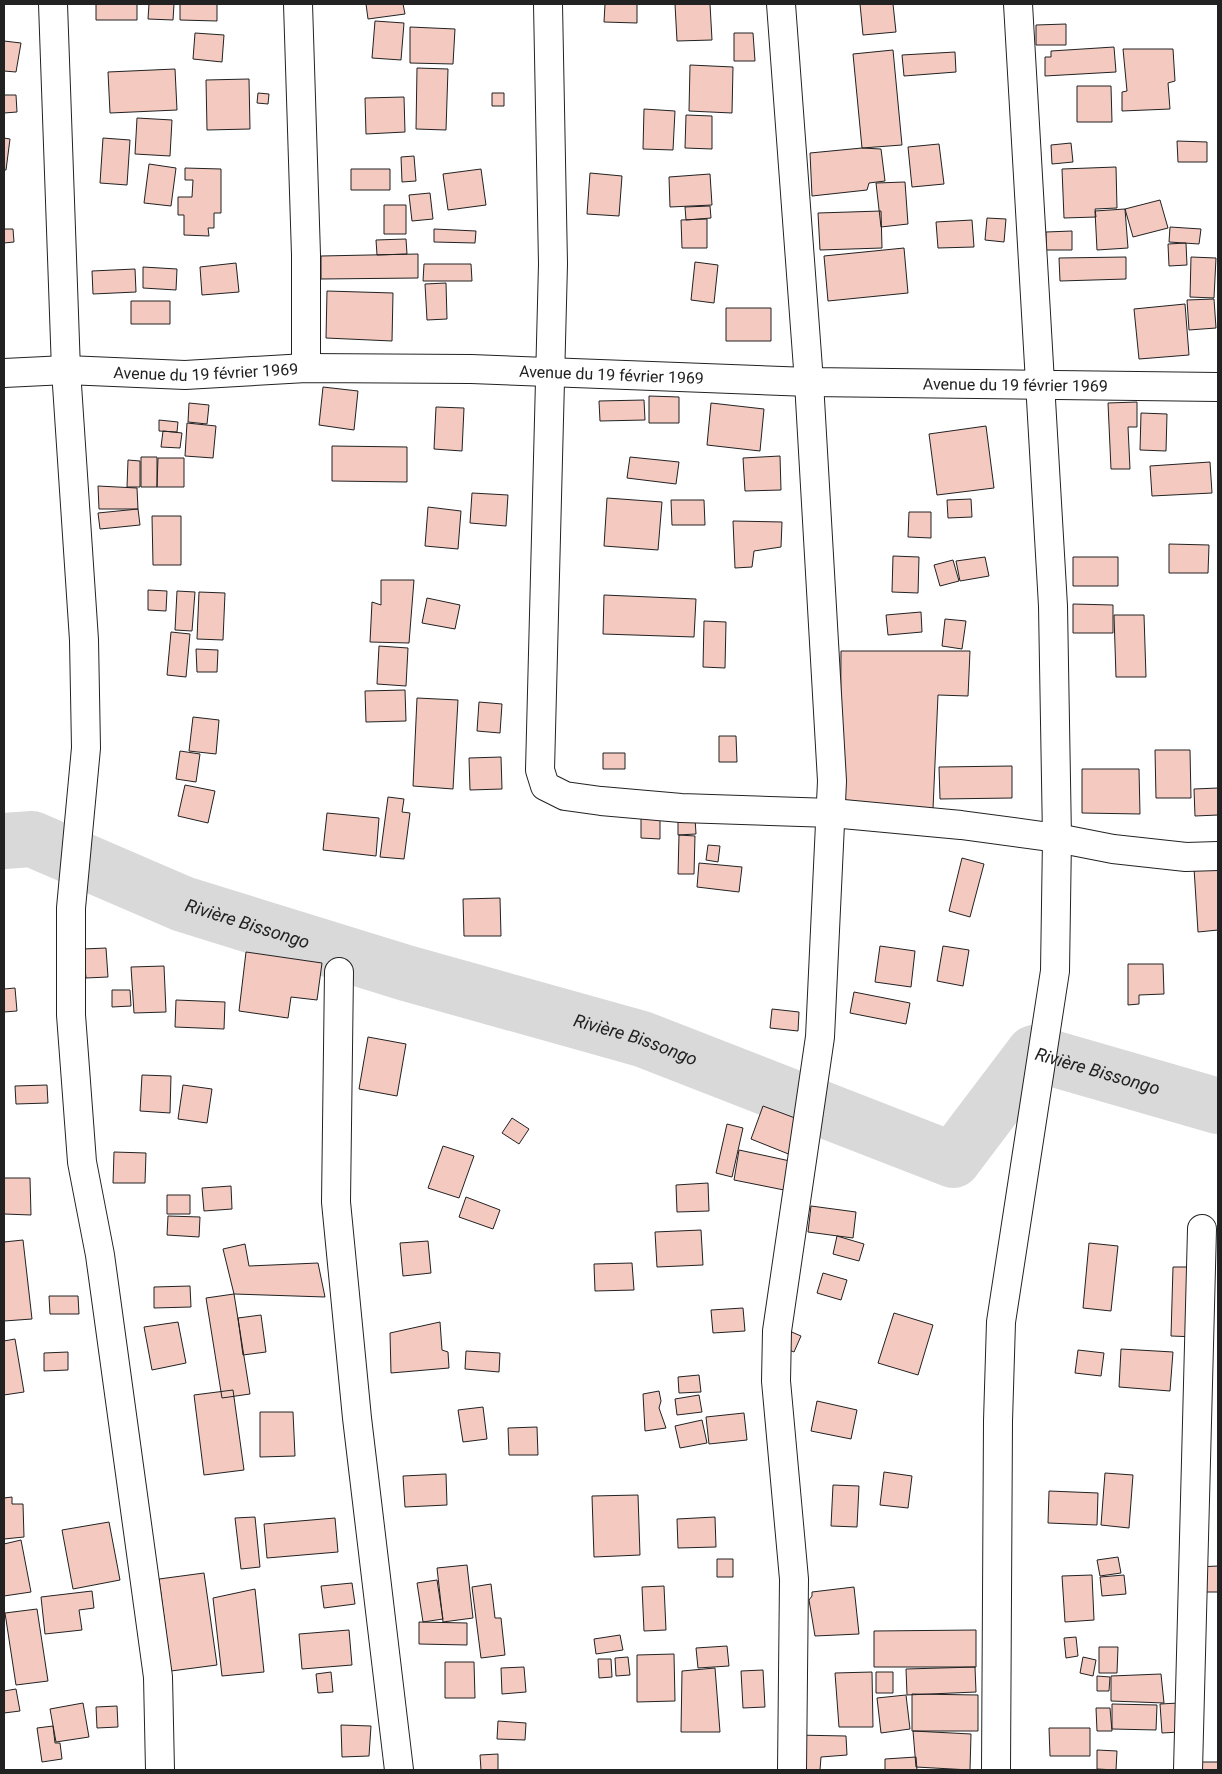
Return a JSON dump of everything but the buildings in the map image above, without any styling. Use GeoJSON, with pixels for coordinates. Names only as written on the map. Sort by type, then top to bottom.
{"type":"FeatureCollection","features":[{"type":"Feature","properties":{"kind":"street"},"geometry":{"type":"LineString","coordinates":[[53,4],[66,370],[84,640],[86,748],[71,908],[70,1015],[82,1162],[100,1255],[158,1677],[160,1770]]}},
{"type":"Feature","properties":{"kind":"street"},"geometry":{"type":"LineString","coordinates":[[298,4],[306,245],[306,368]]}},
{"type":"Feature","properties":{"kind":"street"},"geometry":{"type":"LineString","coordinates":[[548,4],[553,264],[540,770],[545,786],[565,796],[644,805],[832,813],[961,825],[1057,838],[1113,849],[1186,857],[1218,856]]}},
{"type":"Feature","properties":{"kind":"street"},"geometry":{"type":"LineString","coordinates":[[781,4],[826,645],[832,813],[820,1037],[777,1331],[776,1381],[794,1579],[792,1770]]}},
{"type":"Feature","properties":{"kind":"street"},"geometry":{"type":"LineString","coordinates":[[996,1770],[998,1431],[1001,1322],[1055,971],[1057,838],[1053,606],[1038,384],[1018,4]]}},
{"type":"Feature","properties":{"kind":"street","name":"Avenue du 19 février 1969"},"geometry":{"type":"LineString","coordinates":[[4,373],[66,370],[185,375],[306,368],[551,371],[809,382],[1218,387]]}},
{"type":"Feature","properties":{"kind":"street"},"geometry":{"type":"LineString","coordinates":[[339,972],[336,1202],[357,1418],[399,1770]]}},
{"type":"Feature","properties":{"kind":"street"},"geometry":{"type":"LineString","coordinates":[[1188,1770],[1202,1229]]}},
{"type":"Feature","properties":{"kind":"waterway","name":"Rivière Bissongo"},"geometry":{"type":"LineString","coordinates":[[4,841],[32,839],[183,904],[406,973],[642,1039],[953,1160],[1034,1053],[1218,1106]]}}]}
